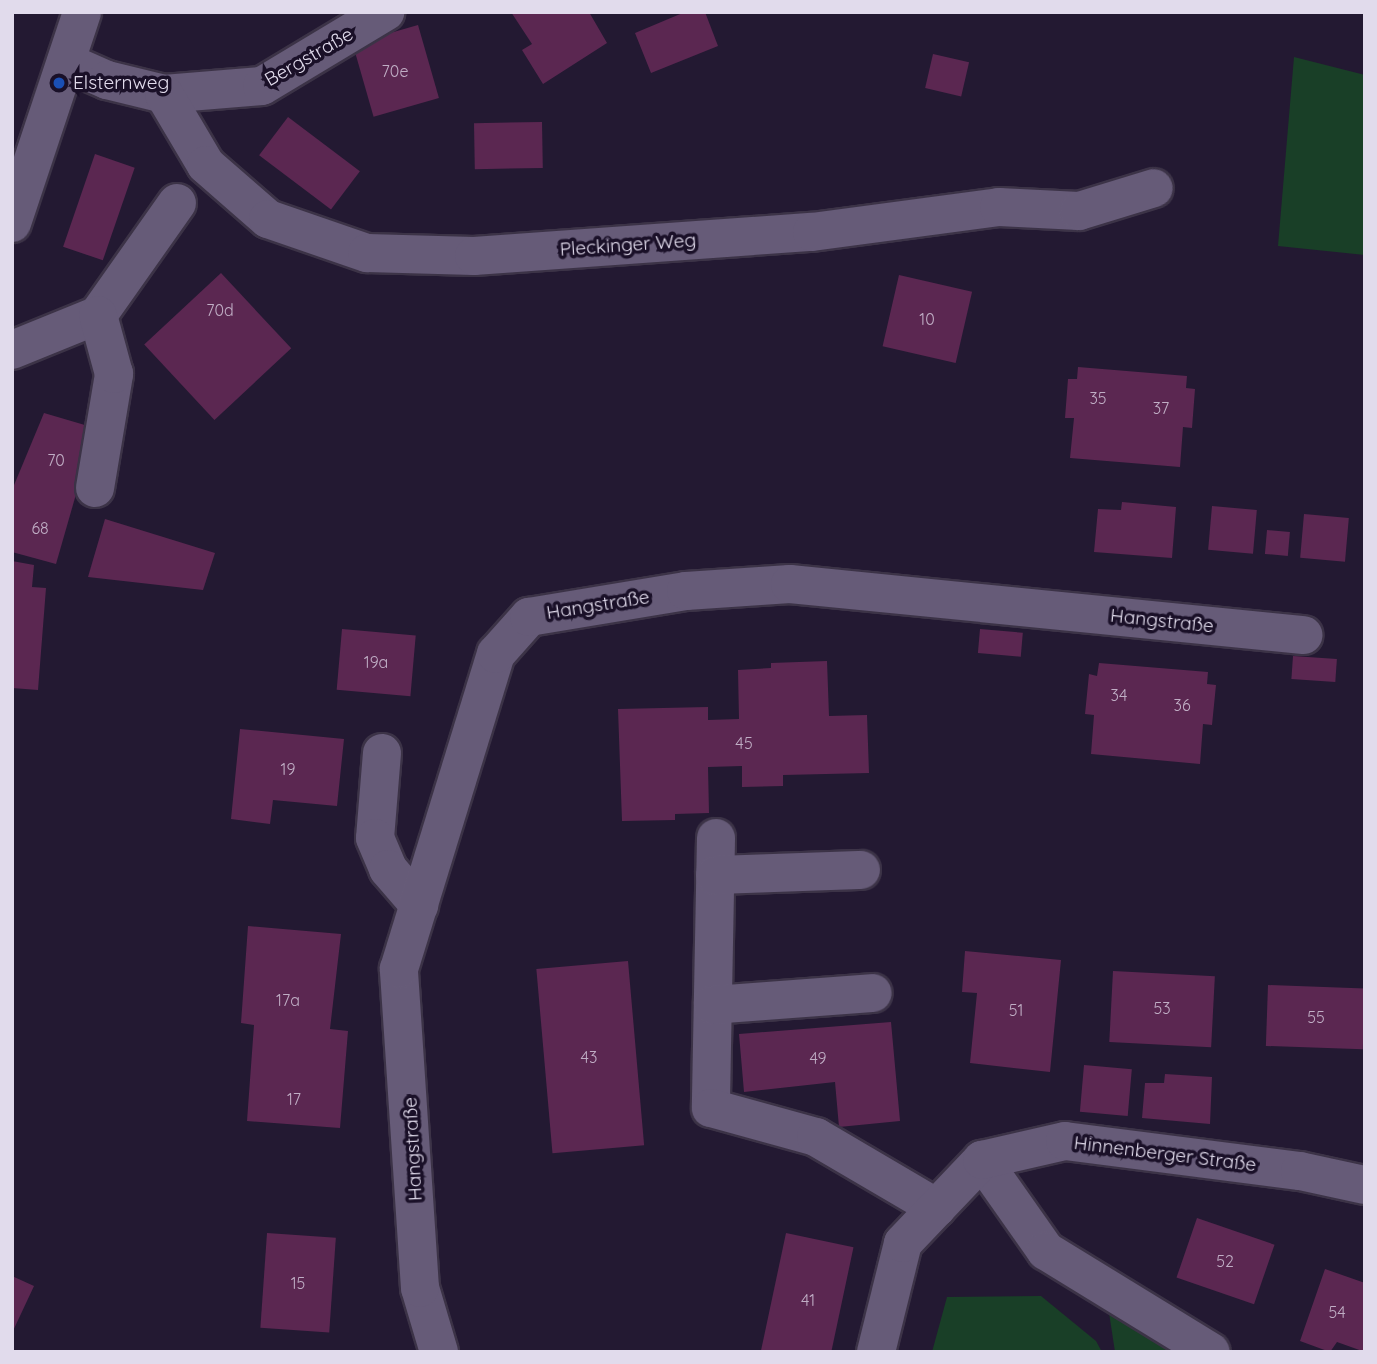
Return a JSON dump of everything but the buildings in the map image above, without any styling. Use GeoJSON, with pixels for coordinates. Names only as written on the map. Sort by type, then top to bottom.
{"type":"FeatureCollection","features":[{"type":"Feature","properties":{"kind":"street"},"geometry":{"type":"LineString","coordinates":[[12,223],[82,12]]}},
{"type":"Feature","properties":{"kind":"street","name":"Bergstraße"},"geometry":{"type":"LineString","coordinates":[[66,62],[107,80],[164,94],[262,86],[385,12]]}},
{"type":"Feature","properties":{"kind":"street","name":"Pleckinger Weg"},"geometry":{"type":"LineString","coordinates":[[164,94],[206,165],[268,219],[367,253],[474,256],[812,232],[999,207],[1079,211],[1154,188]]}},
{"type":"Feature","properties":{"kind":"street"},"geometry":{"type":"LineString","coordinates":[[12,351],[97,315],[177,203]]}},
{"type":"Feature","properties":{"kind":"street"},"geometry":{"type":"LineString","coordinates":[[95,488],[114,374],[97,315]]}},
{"type":"Feature","properties":{"kind":"street","name":"Hangstraße"},"geometry":{"type":"LineString","coordinates":[[439,1352],[420,1288],[409,1069],[399,969],[496,654],[529,617],[686,591],[790,584],[1303,635]]}},
{"type":"Feature","properties":{"kind":"street"},"geometry":{"type":"LineString","coordinates":[[382,752],[375,838],[388,869],[419,905]]}},
{"type":"Feature","properties":{"kind":"street"},"geometry":{"type":"LineString","coordinates":[[861,870],[715,856],[711,1108],[816,1137],[937,1208]]}},
{"type":"Feature","properties":{"kind":"street"},"geometry":{"type":"LineString","coordinates":[[713,1005],[873,993]]}},
{"type":"Feature","properties":{"kind":"street","name":"Hinnenberger Straße"},"geometry":{"type":"LineString","coordinates":[[982,1160],[1065,1141],[1300,1171],[1365,1185]]}},
{"type":"Feature","properties":{"kind":"street"},"geometry":{"type":"LineString","coordinates":[[876,1352],[903,1243],[982,1160],[1046,1251],[1211,1352]]}},
{"type":"Feature","properties":{"kind":"green space"},"geometry":{"type":"Polygon","coordinates":[[[1294,57],[1365,75],[1365,255],[1278,246],[1294,57]]]}},
{"type":"Feature","properties":{"kind":"green space"},"geometry":{"type":"Polygon","coordinates":[[[1041,1296],[1096,1341],[1102,1352],[932,1352],[947,1297],[1041,1296]]]}},
{"type":"Feature","properties":{"kind":"green space"},"geometry":{"type":"Polygon","coordinates":[[[1108,1306],[1175,1352],[1115,1352],[1108,1306]]]}},
{"type":"Feature","properties":{"kind":"place","name":"Elsternweg"},"geometry":{"type":"Point","coordinates":[59,83]}}]}
